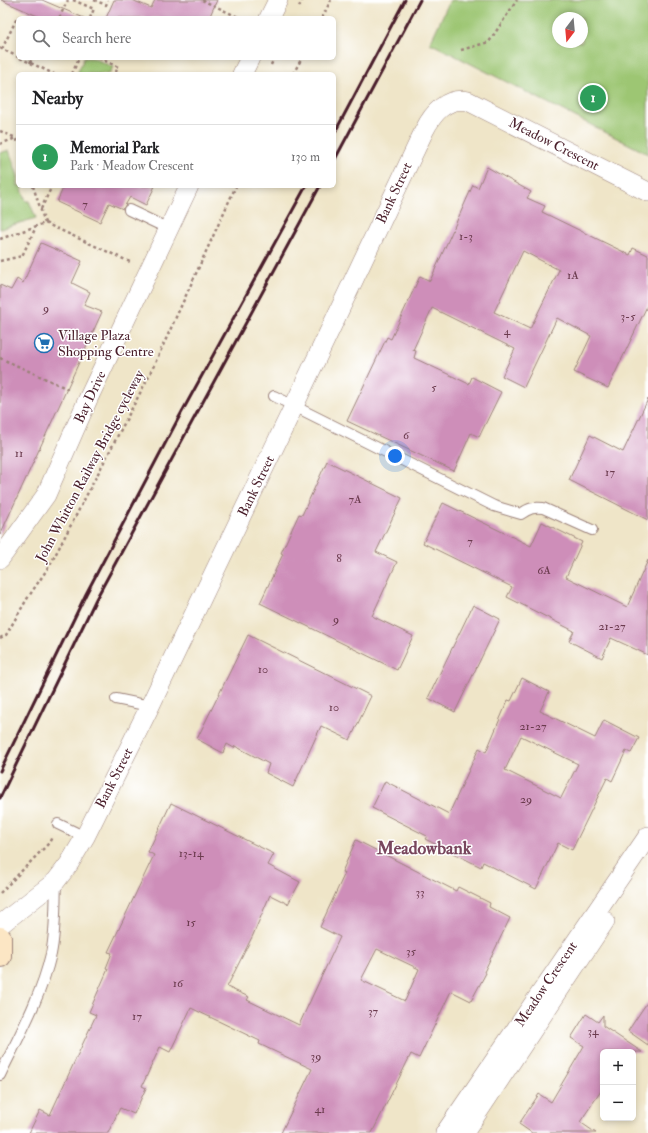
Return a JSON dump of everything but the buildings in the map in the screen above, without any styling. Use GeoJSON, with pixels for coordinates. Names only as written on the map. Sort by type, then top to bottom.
{"type":"FeatureCollection","features":[{"type":"Feature","properties":{"kind":"main road"},"geometry":{"type":"LineString","coordinates":[[0,938],[0,956]]}},
{"type":"Feature","properties":{"kind":"street"},"geometry":{"type":"LineString","coordinates":[[270,16],[278,0]]}},
{"type":"Feature","properties":{"kind":"street"},"geometry":{"type":"LineString","coordinates":[[243,72],[249,60]]}},
{"type":"Feature","properties":{"kind":"street","name":"Meadow Crescent"},"geometry":{"type":"LineString","coordinates":[[460,99],[478,105],[648,192]]}},
{"type":"Feature","properties":{"kind":"street","name":"Bank Street"},"geometry":{"type":"LineString","coordinates":[[0,925],[56,881],[69,864],[85,837],[150,706],[427,126],[436,112],[443,106],[460,99]]}},
{"type":"Feature","properties":{"kind":"street","name":"Bay Drive"},"geometry":{"type":"LineString","coordinates":[[0,559],[46,495],[88,399],[170,229],[188,188]]}},
{"type":"Feature","properties":{"kind":"street","name":"Meadow Crescent"},"geometry":{"type":"LineString","coordinates":[[445,1133],[648,836]]}},
{"type":"Feature","properties":{"kind":"street","name":"Meadow Crescent"},"geometry":{"type":"LineString","coordinates":[[464,1133],[648,857]]}},
{"type":"Feature","properties":{"kind":"lane"},"geometry":{"type":"LineString","coordinates":[[129,210],[170,229]]}},
{"type":"Feature","properties":{"kind":"lane"},"geometry":{"type":"LineString","coordinates":[[274,396],[494,506],[521,514],[528,509],[536,507],[543,508],[592,530]]}},
{"type":"Feature","properties":{"kind":"lane"},"geometry":{"type":"LineString","coordinates":[[116,699],[150,706]]}},
{"type":"Feature","properties":{"kind":"lane"},"geometry":{"type":"LineString","coordinates":[[58,824],[85,837]]}},
{"type":"Feature","properties":{"kind":"lane"},"geometry":{"type":"LineString","coordinates":[[0,1076],[30,1013],[44,978],[54,930],[56,881]]}},
{"type":"Feature","properties":{"kind":"path"},"geometry":{"type":"LineString","coordinates":[[60,16],[68,0]]}},
{"type":"Feature","properties":{"kind":"path"},"geometry":{"type":"LineString","coordinates":[[74,0],[94,9],[91,16]]}},
{"type":"Feature","properties":{"kind":"path"},"geometry":{"type":"LineString","coordinates":[[94,0],[106,6],[108,0]]}},
{"type":"Feature","properties":{"kind":"path"},"geometry":{"type":"LineString","coordinates":[[202,0],[236,16]]}},
{"type":"Feature","properties":{"kind":"path"},"geometry":{"type":"LineString","coordinates":[[323,16],[331,0]]}},
{"type":"Feature","properties":{"kind":"path"},"geometry":{"type":"LineString","coordinates":[[460,50],[489,42],[517,0]]}},
{"type":"Feature","properties":{"kind":"path"},"geometry":{"type":"LineString","coordinates":[[16,20],[1,49],[16,56]]}},
{"type":"Feature","properties":{"kind":"path"},"geometry":{"type":"LineString","coordinates":[[23,60],[46,72]]}},
{"type":"Feature","properties":{"kind":"path"},"geometry":{"type":"LineString","coordinates":[[73,72],[78,60]]}},
{"type":"Feature","properties":{"kind":"path"},"geometry":{"type":"LineString","coordinates":[[103,60],[118,67],[116,72]]}},
{"type":"Feature","properties":{"kind":"path"},"geometry":{"type":"LineString","coordinates":[[295,72],[301,60]]}},
{"type":"Feature","properties":{"kind":"path"},"geometry":{"type":"LineString","coordinates":[[0,131],[16,138]]}},
{"type":"Feature","properties":{"kind":"path"},"geometry":{"type":"LineString","coordinates":[[0,144],[16,138]]}},
{"type":"Feature","properties":{"kind":"path"},"geometry":{"type":"LineString","coordinates":[[34,188],[45,223]]}},
{"type":"Feature","properties":{"kind":"path"},"geometry":{"type":"LineString","coordinates":[[41,210],[51,188]]}},
{"type":"Feature","properties":{"kind":"path","name":"John Whitton Railway Bridge cycleway"},"geometry":{"type":"LineString","coordinates":[[0,638],[6,635],[54,558],[150,374],[235,188]]}},
{"type":"Feature","properties":{"kind":"path"},"geometry":{"type":"LineString","coordinates":[[0,239],[45,223],[150,271]]}},
{"type":"Feature","properties":{"kind":"path"},"geometry":{"type":"LineString","coordinates":[[0,261],[22,256],[36,226]]}},
{"type":"Feature","properties":{"kind":"path"},"geometry":{"type":"LineString","coordinates":[[0,358],[71,390]]}},
{"type":"Feature","properties":{"kind":"path"},"geometry":{"type":"LineString","coordinates":[[0,893],[49,843],[58,824]]}},
{"type":"Feature","properties":{"kind":"green space"},"geometry":{"type":"Polygon","coordinates":[[[450,0],[648,0],[648,154],[430,43],[450,0]]]}},
{"type":"Feature","properties":{"kind":"green space"},"geometry":{"type":"Polygon","coordinates":[[[83,60],[97,60],[113,67],[110,72],[78,72],[83,60]]]}},
{"type":"Feature","properties":{"kind":"green space"},"geometry":{"type":"Polygon","coordinates":[[[9,150],[16,170],[16,188],[22,188],[26,201],[29,201],[36,218],[0,229],[0,153],[9,150]]]}},
{"type":"Feature","properties":{"kind":"railway"},"geometry":{"type":"LineString","coordinates":[[336,130],[405,0]]}},
{"type":"Feature","properties":{"kind":"railway"},"geometry":{"type":"LineString","coordinates":[[336,157],[420,0]]}},
{"type":"Feature","properties":{"kind":"railway"},"geometry":{"type":"LineString","coordinates":[[0,771],[86,594],[177,421],[305,188]]}},
{"type":"Feature","properties":{"kind":"railway"},"geometry":{"type":"LineString","coordinates":[[0,798],[96,599],[319,188]]}},
{"type":"Feature","properties":{"kind":"place","name":"Memorial Park"},"geometry":{"type":"Point","coordinates":[593,98]}},
{"type":"Feature","properties":{"kind":"place","name":"Village Plaza Shopping Centre"},"geometry":{"type":"Point","coordinates":[44,343]}},
{"type":"Feature","properties":{"kind":"district","name":"Meadowbank"},"geometry":{"type":"Point","coordinates":[424,848]}}]}
